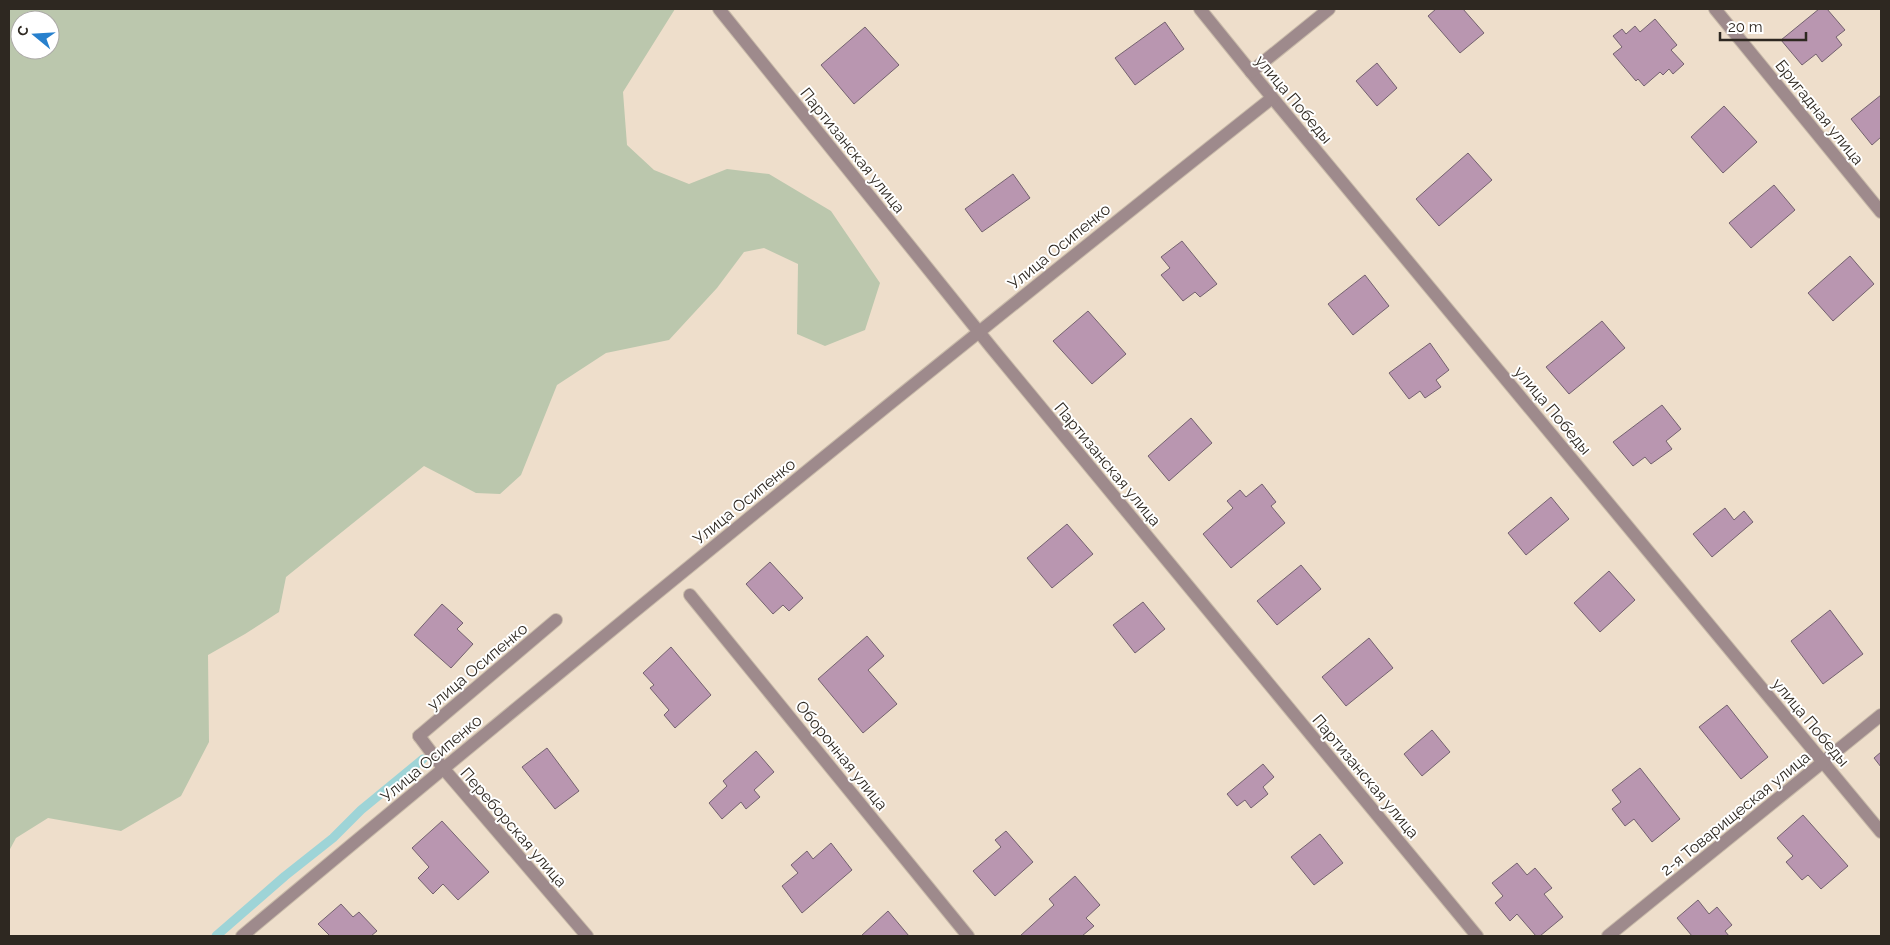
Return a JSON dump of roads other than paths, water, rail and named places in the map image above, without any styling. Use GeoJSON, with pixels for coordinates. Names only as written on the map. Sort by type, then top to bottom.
{"type":"FeatureCollection","features":[{"type":"Feature","properties":{"kind":"street","name":"Партизанская улица"},"geometry":{"type":"LineString","coordinates":[[719,9],[978,331],[1477,936]]}},
{"type":"Feature","properties":{"kind":"street","name":"улица Победы"},"geometry":{"type":"LineString","coordinates":[[1200,9],[1881,832]]}},
{"type":"Feature","properties":{"kind":"street"},"geometry":{"type":"LineString","coordinates":[[1251,72],[1329,9]]}},
{"type":"Feature","properties":{"kind":"street","name":"Бригадная улица"},"geometry":{"type":"LineString","coordinates":[[1715,9],[1881,212]]}},
{"type":"Feature","properties":{"kind":"street","name":"Улица Осипенко"},"geometry":{"type":"LineString","coordinates":[[242,936],[443,768],[978,331],[1272,98]]}},
{"type":"Feature","properties":{"kind":"street","name":"Оборонная улица"},"geometry":{"type":"LineString","coordinates":[[690,595],[968,936]]}},
{"type":"Feature","properties":{"kind":"street","name":"улица Осипенко"},"geometry":{"type":"LineString","coordinates":[[419,736],[556,620]]}},
{"type":"Feature","properties":{"kind":"street","name":"2-я Товарищеская улица"},"geometry":{"type":"LineString","coordinates":[[1608,936],[1881,715]]}},
{"type":"Feature","properties":{"kind":"street","name":"Переборская улица"},"geometry":{"type":"LineString","coordinates":[[419,736],[443,768],[587,936]]}},
{"type":"Feature","properties":{"kind":"waterway"},"geometry":{"type":"LineString","coordinates":[[216,936],[285,876],[333,838],[361,810],[423,759]]}}]}
